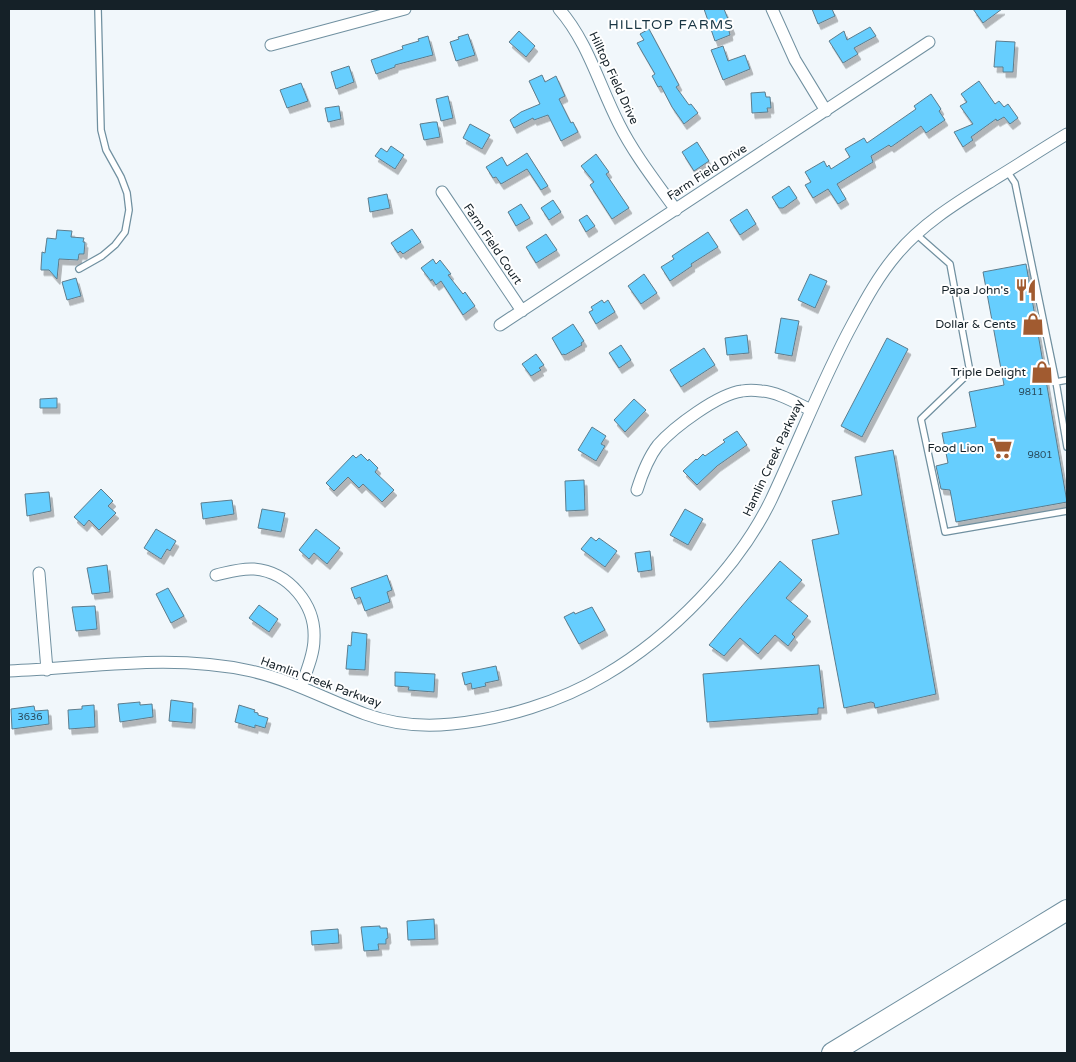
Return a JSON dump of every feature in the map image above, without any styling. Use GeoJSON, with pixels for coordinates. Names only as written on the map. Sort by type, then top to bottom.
{"type":"FeatureCollection","features":[{"type":"Feature","properties":{"kind":"highway"},"geometry":{"type":"LineString","coordinates":[[832,1053],[1067,910]]}},
{"type":"Feature","properties":{"kind":"street"},"geometry":{"type":"LineString","coordinates":[[270,44],[405,9]]}},
{"type":"Feature","properties":{"kind":"street","name":"Hilltop Field Drive"},"geometry":{"type":"LineString","coordinates":[[559,9],[580,37],[620,126],[654,180],[676,210]]}},
{"type":"Feature","properties":{"kind":"street"},"geometry":{"type":"LineString","coordinates":[[772,9],[795,60],[826,110]]}},
{"type":"Feature","properties":{"kind":"street","name":"Farm Field Drive"},"geometry":{"type":"LineString","coordinates":[[500,325],[929,42]]}},
{"type":"Feature","properties":{"kind":"street","name":"Hamlin Creek Parkway"},"geometry":{"type":"LineString","coordinates":[[9,672],[146,661],[222,666],[254,672],[301,687],[367,715],[394,722],[422,725],[452,724],[522,710],[564,696],[605,675],[637,654],[676,621],[718,580],[738,555],[770,502],[834,358],[871,289],[896,255],[916,234],[958,202],[1067,134]]}},
{"type":"Feature","properties":{"kind":"street","name":"Farm Field Court"},"geometry":{"type":"LineString","coordinates":[[442,192],[522,311]]}},
{"type":"Feature","properties":{"kind":"street"},"geometry":{"type":"LineString","coordinates":[[637,490],[645,466],[658,446],[675,429],[723,397],[742,391],[762,391],[781,396],[811,410]]}},
{"type":"Feature","properties":{"kind":"street"},"geometry":{"type":"LineString","coordinates":[[216,575],[235,570],[255,569],[273,574],[290,585],[304,598],[312,617],[314,639],[310,660],[301,687]]}},
{"type":"Feature","properties":{"kind":"street"},"geometry":{"type":"LineString","coordinates":[[38,573],[47,670]]}},
{"type":"Feature","properties":{"kind":"lane"},"geometry":{"type":"LineString","coordinates":[[79,269],[102,256],[114,245],[125,232],[129,210],[127,193],[121,177],[106,150],[101,130],[98,9]]}},
{"type":"Feature","properties":{"kind":"lane"},"geometry":{"type":"LineString","coordinates":[[1007,171],[1015,183],[1056,382],[1067,447]]}},
{"type":"Feature","properties":{"kind":"lane"},"geometry":{"type":"LineString","coordinates":[[916,234],[950,264],[970,372],[921,419],[945,532],[1067,511]]}},
{"type":"Feature","properties":{"kind":"lane"},"geometry":{"type":"LineString","coordinates":[[1056,382],[1067,380]]}},
{"type":"Feature","properties":{"kind":"building"},"geometry":{"type":"Polygon","coordinates":[[[704,9],[724,9],[732,29],[729,31],[730,35],[715,41],[704,9]]]}},
{"type":"Feature","properties":{"kind":"building"},"geometry":{"type":"Polygon","coordinates":[[[812,9],[832,9],[835,16],[818,24],[812,9]]]}},
{"type":"Feature","properties":{"kind":"building"},"geometry":{"type":"Polygon","coordinates":[[[973,9],[1002,9],[983,23],[973,9]]]}},
{"type":"Feature","properties":{"kind":"building"},"geometry":{"type":"Polygon","coordinates":[[[870,27],[876,36],[854,48],[858,54],[843,63],[829,41],[844,31],[847,40],[870,27]]]}},
{"type":"Feature","properties":{"kind":"building"},"geometry":{"type":"Polygon","coordinates":[[[649,29],[679,85],[676,87],[689,105],[691,104],[698,113],[684,124],[661,86],[658,87],[652,76],[655,74],[637,43],[644,40],[640,34],[649,29]]]}},
{"type":"Feature","properties":{"kind":"building"},"geometry":{"type":"Polygon","coordinates":[[[519,31],[535,46],[526,57],[509,42],[519,31]]]}},
{"type":"Feature","properties":{"kind":"building"},"geometry":{"type":"Polygon","coordinates":[[[468,34],[475,55],[456,61],[450,42],[468,34]]]}},
{"type":"Feature","properties":{"kind":"building"},"geometry":{"type":"Polygon","coordinates":[[[428,36],[433,55],[395,65],[395,67],[376,74],[371,60],[403,49],[402,46],[428,36]]]}},
{"type":"Feature","properties":{"kind":"building"},"geometry":{"type":"Polygon","coordinates":[[[996,41],[1015,42],[1013,72],[1003,72],[1003,67],[994,67],[996,41]]]}},
{"type":"Feature","properties":{"kind":"building"},"geometry":{"type":"Polygon","coordinates":[[[723,46],[728,61],[745,55],[750,69],[723,80],[711,50],[723,46]]]}},
{"type":"Feature","properties":{"kind":"building"},"geometry":{"type":"Polygon","coordinates":[[[349,66],[354,82],[336,89],[331,72],[349,66]]]}},
{"type":"Feature","properties":{"kind":"building"},"geometry":{"type":"Polygon","coordinates":[[[542,75],[545,82],[556,76],[565,96],[559,99],[571,123],[573,122],[578,132],[561,141],[548,115],[534,120],[533,118],[514,128],[510,120],[521,112],[540,104],[529,81],[542,75]]]}},
{"type":"Feature","properties":{"kind":"building"},"geometry":{"type":"Polygon","coordinates":[[[979,81],[995,104],[999,101],[1004,107],[1008,104],[1018,118],[1010,124],[1004,117],[997,121],[996,119],[971,137],[973,140],[963,147],[954,132],[973,124],[960,106],[967,102],[961,94],[979,81]]]}},
{"type":"Feature","properties":{"kind":"building"},"geometry":{"type":"Polygon","coordinates":[[[301,83],[308,101],[287,108],[280,90],[301,83]]]}},
{"type":"Feature","properties":{"kind":"building"},"geometry":{"type":"Polygon","coordinates":[[[765,92],[766,97],[770,97],[771,108],[767,108],[768,112],[752,113],[751,93],[765,92]]]}},
{"type":"Feature","properties":{"kind":"building"},"geometry":{"type":"Polygon","coordinates":[[[931,94],[941,109],[939,111],[945,120],[926,133],[921,126],[891,147],[889,145],[871,156],[873,162],[837,184],[846,199],[838,204],[828,189],[813,198],[805,185],[811,182],[805,172],[824,161],[827,167],[829,165],[831,169],[850,157],[845,149],[864,138],[867,143],[916,109],[914,106],[931,94]]]}},
{"type":"Feature","properties":{"kind":"building"},"geometry":{"type":"Polygon","coordinates":[[[448,96],[453,118],[441,121],[436,99],[448,96]]]}},
{"type":"Feature","properties":{"kind":"building"},"geometry":{"type":"Polygon","coordinates":[[[339,106],[341,119],[328,122],[325,108],[339,106]]]}},
{"type":"Feature","properties":{"kind":"building"},"geometry":{"type":"Polygon","coordinates":[[[437,122],[440,137],[424,140],[420,124],[437,122]]]}},
{"type":"Feature","properties":{"kind":"building"},"geometry":{"type":"Polygon","coordinates":[[[470,124],[490,135],[482,149],[463,138],[470,124]]]}},
{"type":"Feature","properties":{"kind":"building"},"geometry":{"type":"Polygon","coordinates":[[[697,142],[709,161],[694,171],[682,152],[697,142]]]}},
{"type":"Feature","properties":{"kind":"building"},"geometry":{"type":"Polygon","coordinates":[[[391,146],[404,155],[395,169],[375,156],[381,148],[387,152],[391,146]]]}},
{"type":"Feature","properties":{"kind":"building"},"geometry":{"type":"Polygon","coordinates":[[[527,153],[548,186],[541,190],[527,169],[501,184],[496,177],[493,178],[486,167],[502,157],[507,166],[527,153]]]}},
{"type":"Feature","properties":{"kind":"building"},"geometry":{"type":"Polygon","coordinates":[[[596,154],[609,172],[606,174],[629,208],[612,219],[590,185],[594,182],[581,166],[596,154]]]}},
{"type":"Feature","properties":{"kind":"building"},"geometry":{"type":"Polygon","coordinates":[[[789,186],[797,198],[783,208],[779,208],[772,197],[789,186]]]}},
{"type":"Feature","properties":{"kind":"building"},"geometry":{"type":"Polygon","coordinates":[[[387,194],[390,208],[370,212],[368,198],[387,194]]]}},
{"type":"Feature","properties":{"kind":"building"},"geometry":{"type":"Polygon","coordinates":[[[553,200],[561,212],[549,220],[541,208],[553,200]]]}},
{"type":"Feature","properties":{"kind":"building"},"geometry":{"type":"Polygon","coordinates":[[[521,204],[530,218],[516,226],[508,212],[521,204]]]}},
{"type":"Feature","properties":{"kind":"building"},"geometry":{"type":"Polygon","coordinates":[[[747,209],[756,224],[740,235],[730,220],[747,209]]]}},
{"type":"Feature","properties":{"kind":"building"},"geometry":{"type":"Polygon","coordinates":[[[587,215],[595,226],[586,232],[579,220],[587,215]]]}},
{"type":"Feature","properties":{"kind":"building"},"geometry":{"type":"Polygon","coordinates":[[[412,229],[421,242],[403,254],[400,251],[398,253],[391,243],[412,229]]]}},
{"type":"Feature","properties":{"kind":"building"},"geometry":{"type":"Polygon","coordinates":[[[57,230],[72,231],[71,237],[84,238],[83,242],[85,242],[84,254],[79,254],[78,260],[59,259],[57,279],[49,270],[41,270],[41,268],[42,252],[45,253],[47,238],[56,239],[57,230]]]}},
{"type":"Feature","properties":{"kind":"building"},"geometry":{"type":"Polygon","coordinates":[[[708,232],[718,247],[691,264],[692,266],[670,281],[661,267],[674,259],[672,256],[708,232]]]}},
{"type":"Feature","properties":{"kind":"building"},"geometry":{"type":"Polygon","coordinates":[[[546,234],[557,250],[536,263],[526,247],[546,234]]]}},
{"type":"Feature","properties":{"kind":"building"},"geometry":{"type":"Polygon","coordinates":[[[433,259],[436,264],[440,260],[451,274],[448,275],[463,294],[465,292],[475,306],[463,315],[441,281],[436,285],[421,268],[433,259]]]}},
{"type":"Feature","properties":{"kind":"building","name":"Food Lion"},"geometry":{"type":"Polygon","coordinates":[[[1026,264],[1067,502],[956,522],[950,490],[941,489],[936,466],[948,463],[942,433],[976,427],[969,392],[1004,385],[983,272],[1026,264]]]}},
{"type":"Feature","properties":{"kind":"building"},"geometry":{"type":"Polygon","coordinates":[[[644,274],[657,293],[641,304],[628,286],[644,274]]]}},
{"type":"Feature","properties":{"kind":"building"},"geometry":{"type":"Polygon","coordinates":[[[810,274],[827,281],[815,308],[798,300],[810,274]]]}},
{"type":"Feature","properties":{"kind":"building"},"geometry":{"type":"Polygon","coordinates":[[[76,278],[81,296],[67,300],[62,282],[76,278]]]}},
{"type":"Feature","properties":{"kind":"building"},"geometry":{"type":"Polygon","coordinates":[[[602,300],[604,303],[608,300],[615,312],[596,324],[589,312],[593,310],[591,307],[602,300]]]}},
{"type":"Feature","properties":{"kind":"building"},"geometry":{"type":"Polygon","coordinates":[[[781,318],[799,321],[792,356],[775,353],[781,318]]]}},
{"type":"Feature","properties":{"kind":"building"},"geometry":{"type":"Polygon","coordinates":[[[573,324],[584,341],[581,343],[582,345],[562,355],[552,338],[573,324]]]}},
{"type":"Feature","properties":{"kind":"building"},"geometry":{"type":"Polygon","coordinates":[[[747,335],[749,353],[727,355],[725,338],[747,335]]]}},
{"type":"Feature","properties":{"kind":"building"},"geometry":{"type":"Polygon","coordinates":[[[887,338],[908,349],[862,437],[841,426],[887,338]]]}},
{"type":"Feature","properties":{"kind":"building"},"geometry":{"type":"Polygon","coordinates":[[[621,345],[631,360],[619,368],[609,353],[621,345]]]}},
{"type":"Feature","properties":{"kind":"building"},"geometry":{"type":"Polygon","coordinates":[[[704,348],[715,365],[681,387],[670,370],[704,348]]]}},
{"type":"Feature","properties":{"kind":"building"},"geometry":{"type":"Polygon","coordinates":[[[536,354],[544,365],[539,368],[541,370],[531,376],[522,364],[536,354]]]}},
{"type":"Feature","properties":{"kind":"building"},"geometry":{"type":"Polygon","coordinates":[[[57,398],[57,408],[40,408],[40,399],[57,398]]]}},
{"type":"Feature","properties":{"kind":"building"},"geometry":{"type":"Polygon","coordinates":[[[634,399],[646,410],[625,432],[614,420],[634,399]]]}},
{"type":"Feature","properties":{"kind":"building"},"geometry":{"type":"Polygon","coordinates":[[[592,427],[606,436],[601,444],[605,446],[596,461],[578,450],[592,427]]]}},
{"type":"Feature","properties":{"kind":"building"},"geometry":{"type":"Polygon","coordinates":[[[737,431],[747,445],[717,466],[697,485],[683,471],[696,459],[703,454],[705,456],[725,442],[723,440],[737,431]]]}},
{"type":"Feature","properties":{"kind":"building"},"geometry":{"type":"Polygon","coordinates":[[[893,450],[936,694],[875,708],[874,703],[871,702],[844,708],[812,540],[839,534],[832,501],[862,495],[855,457],[893,450]]]}},
{"type":"Feature","properties":{"kind":"building"},"geometry":{"type":"Polygon","coordinates":[[[361,454],[378,468],[375,472],[394,490],[382,502],[363,484],[359,488],[348,477],[334,491],[326,483],[353,455],[356,458],[361,454]]]}},
{"type":"Feature","properties":{"kind":"building"},"geometry":{"type":"Polygon","coordinates":[[[584,480],[585,510],[566,511],[565,481],[584,480]]]}},
{"type":"Feature","properties":{"kind":"building"},"geometry":{"type":"Polygon","coordinates":[[[101,489],[113,501],[108,506],[116,513],[99,530],[89,520],[84,526],[74,517],[101,489]]]}},
{"type":"Feature","properties":{"kind":"building"},"geometry":{"type":"Polygon","coordinates":[[[49,492],[51,511],[27,516],[25,494],[49,492]]]}},
{"type":"Feature","properties":{"kind":"building"},"geometry":{"type":"Polygon","coordinates":[[[232,500],[234,514],[203,519],[201,503],[232,500]]]}},
{"type":"Feature","properties":{"kind":"building"},"geometry":{"type":"Polygon","coordinates":[[[262,509],[285,513],[281,532],[258,528],[262,509]]]}},
{"type":"Feature","properties":{"kind":"building"},"geometry":{"type":"Polygon","coordinates":[[[685,509],[703,519],[688,545],[670,535],[685,509]]]}},
{"type":"Feature","properties":{"kind":"building"},"geometry":{"type":"Polygon","coordinates":[[[156,529],[176,541],[170,551],[167,549],[161,559],[144,548],[156,529]]]}},
{"type":"Feature","properties":{"kind":"building"},"geometry":{"type":"Polygon","coordinates":[[[316,529],[340,548],[327,564],[314,553],[309,559],[299,550],[316,529]]]}},
{"type":"Feature","properties":{"kind":"building"},"geometry":{"type":"Polygon","coordinates":[[[591,537],[596,541],[599,538],[617,551],[605,567],[581,549],[591,537]]]}},
{"type":"Feature","properties":{"kind":"building"},"geometry":{"type":"Polygon","coordinates":[[[650,551],[652,570],[638,572],[635,553],[650,551]]]}},
{"type":"Feature","properties":{"kind":"building"},"geometry":{"type":"Polygon","coordinates":[[[780,561],[802,580],[786,598],[808,616],[792,634],[795,637],[788,646],[775,635],[758,654],[740,638],[724,656],[709,645],[780,561]]]}},
{"type":"Feature","properties":{"kind":"building"},"geometry":{"type":"Polygon","coordinates":[[[107,565],[110,592],[92,594],[87,568],[107,565]]]}},
{"type":"Feature","properties":{"kind":"building"},"geometry":{"type":"Polygon","coordinates":[[[387,575],[392,590],[387,592],[390,602],[365,611],[360,597],[355,599],[351,588],[387,575]]]}},
{"type":"Feature","properties":{"kind":"building"},"geometry":{"type":"Polygon","coordinates":[[[168,588],[184,616],[171,623],[156,594],[168,588]]]}},
{"type":"Feature","properties":{"kind":"building"},"geometry":{"type":"Polygon","coordinates":[[[259,605],[278,619],[269,632],[249,618],[259,605]]]}},
{"type":"Feature","properties":{"kind":"building"},"geometry":{"type":"Polygon","coordinates":[[[95,606],[97,629],[76,631],[72,607],[95,606]]]}},
{"type":"Feature","properties":{"kind":"building"},"geometry":{"type":"Polygon","coordinates":[[[592,607],[605,630],[579,644],[564,617],[592,607]]]}},
{"type":"Feature","properties":{"kind":"building"},"geometry":{"type":"Polygon","coordinates":[[[352,632],[367,634],[365,670],[346,669],[348,645],[351,646],[352,632]]]}},
{"type":"Feature","properties":{"kind":"building"},"geometry":{"type":"Polygon","coordinates":[[[819,665],[824,708],[818,708],[818,714],[707,722],[703,674],[819,665]]]}},
{"type":"Feature","properties":{"kind":"building"},"geometry":{"type":"Polygon","coordinates":[[[496,666],[499,680],[485,683],[486,686],[472,689],[471,683],[465,685],[462,673],[496,666]]]}},
{"type":"Feature","properties":{"kind":"building"},"geometry":{"type":"Polygon","coordinates":[[[395,672],[435,674],[434,692],[408,690],[409,687],[395,686],[395,672]]]}},
{"type":"Feature","properties":{"kind":"building"},"geometry":{"type":"Polygon","coordinates":[[[171,700],[193,703],[192,723],[169,721],[171,700]]]}},
{"type":"Feature","properties":{"kind":"building"},"geometry":{"type":"Polygon","coordinates":[[[140,702],[140,705],[152,704],[153,717],[120,722],[118,704],[140,702]]]}},
{"type":"Feature","properties":{"kind":"building"},"geometry":{"type":"Polygon","coordinates":[[[94,705],[95,727],[69,729],[68,710],[82,709],[82,706],[94,705]]]}},
{"type":"Feature","properties":{"kind":"building"},"geometry":{"type":"Polygon","coordinates":[[[239,705],[255,710],[254,712],[258,713],[258,715],[268,718],[265,728],[255,725],[255,728],[235,722],[239,705]]]}},
{"type":"Feature","properties":{"kind":"building"},"geometry":{"type":"Polygon","coordinates":[[[34,706],[35,711],[48,710],[49,724],[12,729],[11,709],[34,706]]]}},
{"type":"Feature","properties":{"kind":"building"},"geometry":{"type":"Polygon","coordinates":[[[434,919],[435,939],[408,940],[407,921],[434,919]]]}},
{"type":"Feature","properties":{"kind":"building"},"geometry":{"type":"Polygon","coordinates":[[[380,926],[380,928],[387,928],[388,938],[386,939],[386,944],[378,944],[379,950],[364,951],[361,927],[380,926]]]}},
{"type":"Feature","properties":{"kind":"building"},"geometry":{"type":"Polygon","coordinates":[[[338,929],[339,943],[312,945],[311,931],[338,929]]]}},
{"type":"Feature","properties":{"kind":"place","name":"Papa John's"},"geometry":{"type":"Point","coordinates":[1026,290]}},
{"type":"Feature","properties":{"kind":"place","name":"Dollar & Cents"},"geometry":{"type":"Point","coordinates":[1033,324]}},
{"type":"Feature","properties":{"kind":"place","name":"Triple Delight"},"geometry":{"type":"Point","coordinates":[1042,372]}},
{"type":"Feature","properties":{"kind":"place","name":"Food Lion"},"geometry":{"type":"Point","coordinates":[1001,448]}},
{"type":"Feature","properties":{"kind":"district","name":"HILLTOP FARMS"},"geometry":{"type":"Point","coordinates":[671,24]}}]}
